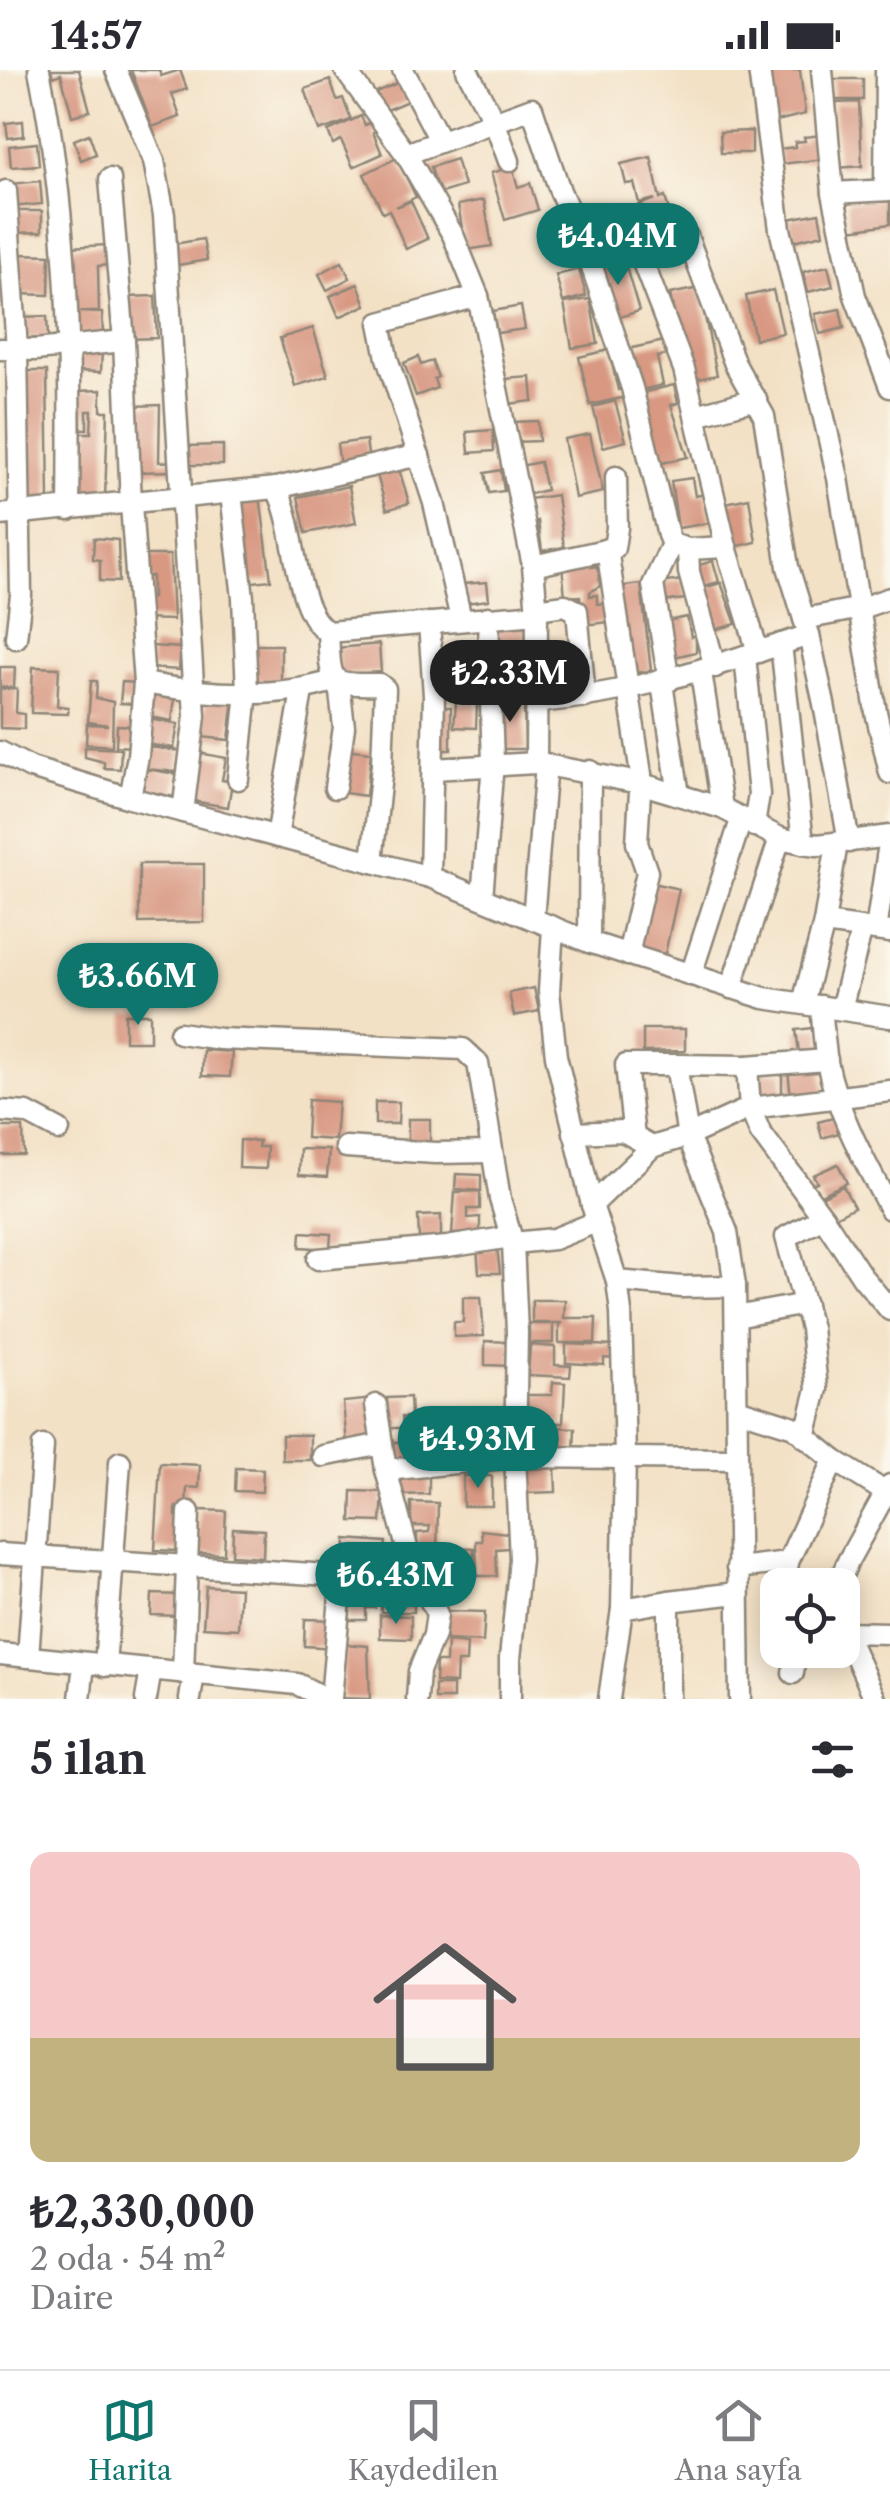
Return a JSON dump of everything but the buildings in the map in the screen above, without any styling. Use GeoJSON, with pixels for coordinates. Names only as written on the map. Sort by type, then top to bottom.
{"type":"FeatureCollection","features":[{"type":"Feature","properties":{"kind":"street"},"geometry":{"type":"LineString","coordinates":[[38,70],[58,181],[71,414],[69,510]]}},
{"type":"Feature","properties":{"kind":"street"},"geometry":{"type":"LineString","coordinates":[[116,70],[154,161],[164,215],[195,716],[183,812]]}},
{"type":"Feature","properties":{"kind":"street"},"geometry":{"type":"LineString","coordinates":[[345,70],[406,154],[453,235],[478,296],[534,566],[548,992],[556,1056],[574,1133],[617,1282],[625,1456],[622,1609],[609,1699]]}},
{"type":"Feature","properties":{"kind":"street"},"geometry":{"type":"LineString","coordinates":[[403,70],[440,140]]}},
{"type":"Feature","properties":{"kind":"street"},"geometry":{"type":"LineString","coordinates":[[466,70],[494,121],[509,161]]}},
{"type":"Feature","properties":{"kind":"street"},"geometry":{"type":"LineString","coordinates":[[760,70],[780,230],[838,478],[876,712],[890,773]]}},
{"type":"Feature","properties":{"kind":"street"},"geometry":{"type":"LineString","coordinates":[[822,70],[833,193],[855,296],[890,387]]}},
{"type":"Feature","properties":{"kind":"street"},"geometry":{"type":"LineString","coordinates":[[833,193],[887,190],[886,70]]}},
{"type":"Feature","properties":{"kind":"street"},"geometry":{"type":"LineString","coordinates":[[406,154],[532,108],[560,190],[587,252],[689,572],[708,670],[722,808]]}},
{"type":"Feature","properties":{"kind":"street"},"geometry":{"type":"LineString","coordinates":[[110,179],[124,341],[144,683],[130,798]]}},
{"type":"Feature","properties":{"kind":"street"},"geometry":{"type":"LineString","coordinates":[[6,190],[9,515],[21,595],[16,638]]}},
{"type":"Feature","properties":{"kind":"street"},"geometry":{"type":"LineString","coordinates":[[587,252],[670,229],[687,236],[735,364],[756,398],[766,426],[788,567],[806,627],[843,842],[824,923],[822,1006],[827,1060],[848,1129],[890,1209]]}},
{"type":"Feature","properties":{"kind":"street"},"geometry":{"type":"LineString","coordinates":[[634,238],[675,345],[696,414],[752,654],[759,794],[691,975]]}},
{"type":"Feature","properties":{"kind":"street"},"geometry":{"type":"LineString","coordinates":[[460,619],[434,503],[387,358],[380,323],[478,296]]}},
{"type":"Feature","properties":{"kind":"street"},"geometry":{"type":"LineString","coordinates":[[8,349],[124,341]]}},
{"type":"Feature","properties":{"kind":"street"},"geometry":{"type":"LineString","coordinates":[[696,414],[756,398]]}},
{"type":"Feature","properties":{"kind":"street"},"geometry":{"type":"LineString","coordinates":[[9,515],[276,488],[419,455]]}},
{"type":"Feature","properties":{"kind":"street"},"geometry":{"type":"LineString","coordinates":[[534,566],[614,548],[616,476]]}},
{"type":"Feature","properties":{"kind":"street"},"geometry":{"type":"LineString","coordinates":[[276,488],[312,619],[328,632],[536,612],[565,605],[577,612],[584,698]]}},
{"type":"Feature","properties":{"kind":"street"},"geometry":{"type":"LineString","coordinates":[[231,493],[243,598],[247,692],[238,779]]}},
{"type":"Feature","properties":{"kind":"street"},"geometry":{"type":"LineString","coordinates":[[680,547],[726,548]]}},
{"type":"Feature","properties":{"kind":"street"},"geometry":{"type":"LineString","coordinates":[[679,795],[652,586],[680,547]]}},
{"type":"Feature","properties":{"kind":"street"},"geometry":{"type":"LineString","coordinates":[[606,549],[641,774],[637,844],[647,872],[628,955]]}},
{"type":"Feature","properties":{"kind":"street"},"geometry":{"type":"LineString","coordinates":[[536,702],[627,691],[708,670],[781,644],[806,627],[890,598]]}},
{"type":"Feature","properties":{"kind":"street"},"geometry":{"type":"LineString","coordinates":[[482,898],[493,763],[488,617]]}},
{"type":"Feature","properties":{"kind":"street"},"geometry":{"type":"LineString","coordinates":[[429,623],[434,694],[430,877]]}},
{"type":"Feature","properties":{"kind":"street"},"geometry":{"type":"LineString","coordinates":[[328,632],[330,667],[338,681],[344,727],[336,788]]}},
{"type":"Feature","properties":{"kind":"street"},"geometry":{"type":"LineString","coordinates":[[781,644],[802,843]]}},
{"type":"Feature","properties":{"kind":"street"},"geometry":{"type":"LineString","coordinates":[[144,683],[194,692],[302,691],[338,681],[379,684],[384,689],[382,765],[372,862]]}},
{"type":"Feature","properties":{"kind":"street"},"geometry":{"type":"LineString","coordinates":[[277,837],[302,691]]}},
{"type":"Feature","properties":{"kind":"street"},"geometry":{"type":"LineString","coordinates":[[0,752],[30,768],[130,798],[430,877],[590,942],[764,998],[889,1014]]}},
{"type":"Feature","properties":{"kind":"street"},"geometry":{"type":"LineString","coordinates":[[433,768],[541,763],[639,783],[722,808],[780,838],[802,843],[890,837],[876,930],[822,1006]]}},
{"type":"Feature","properties":{"kind":"street"},"geometry":{"type":"LineString","coordinates":[[590,771],[590,942]]}},
{"type":"Feature","properties":{"kind":"street"},"geometry":{"type":"LineString","coordinates":[[731,988],[780,838]]}},
{"type":"Feature","properties":{"kind":"street"},"geometry":{"type":"LineString","coordinates":[[824,923],[876,930]]}},
{"type":"Feature","properties":{"kind":"street"},"geometry":{"type":"LineString","coordinates":[[180,1033],[236,1040],[463,1049],[478,1063],[500,1199],[512,1240],[517,1332],[515,1458],[520,1559],[510,1699]]}},
{"type":"Feature","properties":{"kind":"street"},"geometry":{"type":"LineString","coordinates":[[318,1259],[554,1239],[594,1213],[643,1142],[626,1065],[748,1066],[827,1060]]}},
{"type":"Feature","properties":{"kind":"street"},"geometry":{"type":"LineString","coordinates":[[676,1065],[688,1136],[727,1232],[735,1286],[740,1699]]}},
{"type":"Feature","properties":{"kind":"street"},"geometry":{"type":"LineString","coordinates":[[748,1066],[750,1108],[760,1132],[890,1310]]}},
{"type":"Feature","properties":{"kind":"street"},"geometry":{"type":"LineString","coordinates":[[574,1133],[623,1130],[643,1142],[688,1136],[750,1108],[890,1091]]}},
{"type":"Feature","properties":{"kind":"street"},"geometry":{"type":"LineString","coordinates":[[0,1111],[36,1116],[59,1130]]}},
{"type":"Feature","properties":{"kind":"street"},"geometry":{"type":"LineString","coordinates":[[346,1147],[492,1152]]}},
{"type":"Feature","properties":{"kind":"street"},"geometry":{"type":"LineString","coordinates":[[805,1437],[817,1388],[811,1328],[786,1237],[823,1216]]}},
{"type":"Feature","properties":{"kind":"street"},"geometry":{"type":"LineString","coordinates":[[617,1282],[682,1288],[735,1286]]}},
{"type":"Feature","properties":{"kind":"street"},"geometry":{"type":"LineString","coordinates":[[736,1317],[804,1304]]}},
{"type":"Feature","properties":{"kind":"street"},"geometry":{"type":"LineString","coordinates":[[376,1405],[386,1470],[410,1559],[437,1614],[434,1635],[419,1671],[417,1699]]}},
{"type":"Feature","properties":{"kind":"street"},"geometry":{"type":"LineString","coordinates":[[736,1408],[794,1427],[834,1460],[889,1491],[845,1568]]}},
{"type":"Feature","properties":{"kind":"street"},"geometry":{"type":"LineString","coordinates":[[323,1456],[382,1444]]}},
{"type":"Feature","properties":{"kind":"street"},"geometry":{"type":"LineString","coordinates":[[28,1657],[43,1446]]}},
{"type":"Feature","properties":{"kind":"street"},"geometry":{"type":"LineString","coordinates":[[386,1470],[515,1458],[735,1460]]}},
{"type":"Feature","properties":{"kind":"street"},"geometry":{"type":"LineString","coordinates":[[787,1568],[834,1460]]}},
{"type":"Feature","properties":{"kind":"street"},"geometry":{"type":"LineString","coordinates":[[80,1699],[95,1665],[114,1561],[120,1462]]}},
{"type":"Feature","properties":{"kind":"street"},"geometry":{"type":"LineString","coordinates":[[189,1512],[190,1699]]}},
{"type":"Feature","properties":{"kind":"street"},"geometry":{"type":"LineString","coordinates":[[0,1554],[422,1580]]}},
{"type":"Feature","properties":{"kind":"street"},"geometry":{"type":"LineString","coordinates":[[737,1568],[788,1562]]}},
{"type":"Feature","properties":{"kind":"street"},"geometry":{"type":"LineString","coordinates":[[0,1654],[189,1674],[278,1691],[297,1684],[329,1699],[342,1576]]}},
{"type":"Feature","properties":{"kind":"street"},"geometry":{"type":"LineString","coordinates":[[622,1609],[738,1593]]}},
{"type":"Feature","properties":{"kind":"street"},"geometry":{"type":"LineString","coordinates":[[668,1699],[669,1602]]}},
{"type":"Feature","properties":{"kind":"street"},"geometry":{"type":"LineString","coordinates":[[860,1632],[890,1632]]}},
{"type":"Feature","properties":{"kind":"street"},"geometry":{"type":"LineString","coordinates":[[860,1667],[875,1699]]}},
{"type":"Feature","properties":{"kind":"street"},"geometry":{"type":"LineString","coordinates":[[793,1672],[794,1668]]}},
{"type":"Feature","properties":{"kind":"street"},"geometry":{"type":"LineString","coordinates":[[146,1699],[151,1670]]}}]}
